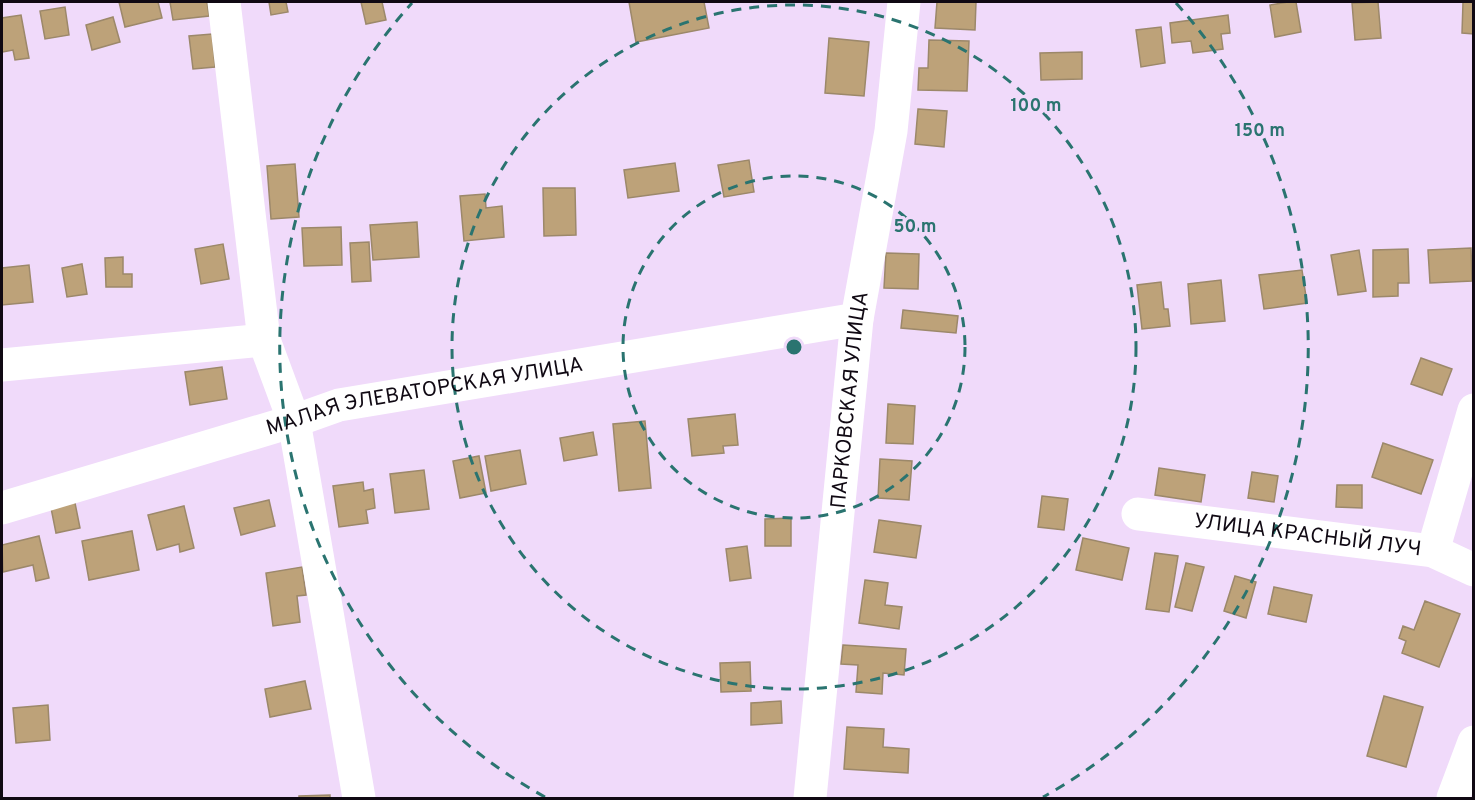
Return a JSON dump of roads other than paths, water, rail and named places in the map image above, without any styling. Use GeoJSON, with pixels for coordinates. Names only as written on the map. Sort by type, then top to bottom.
{"type":"FeatureCollection","features":[{"type":"Feature","properties":{"kind":"street"},"geometry":{"type":"LineString","coordinates":[[224,2],[264,340],[294,421],[359,798]]}},
{"type":"Feature","properties":{"kind":"street","name":"ПАРКОВСКАЯ УЛИЦА"},"geometry":{"type":"LineString","coordinates":[[810,798],[857,319],[891,131],[904,2]]}},
{"type":"Feature","properties":{"kind":"street","name":"МАЛАЯ ЭЛЕВАТОРСКАЯ УЛИЦА"},"geometry":{"type":"LineString","coordinates":[[2,508],[294,421],[339,405],[857,319]]}},
{"type":"Feature","properties":{"kind":"street"},"geometry":{"type":"LineString","coordinates":[[2,365],[264,340]]}},
{"type":"Feature","properties":{"kind":"street"},"geometry":{"type":"LineString","coordinates":[[1433,551],[1473,410]]}},
{"type":"Feature","properties":{"kind":"street","name":"УЛИЦА КРАСНЫЙ ЛУЧ"},"geometry":{"type":"LineString","coordinates":[[1138,514],[1433,551],[1473,570]]}},
{"type":"Feature","properties":{"kind":"street"},"geometry":{"type":"LineString","coordinates":[[1453,798],[1473,742]]}}]}
